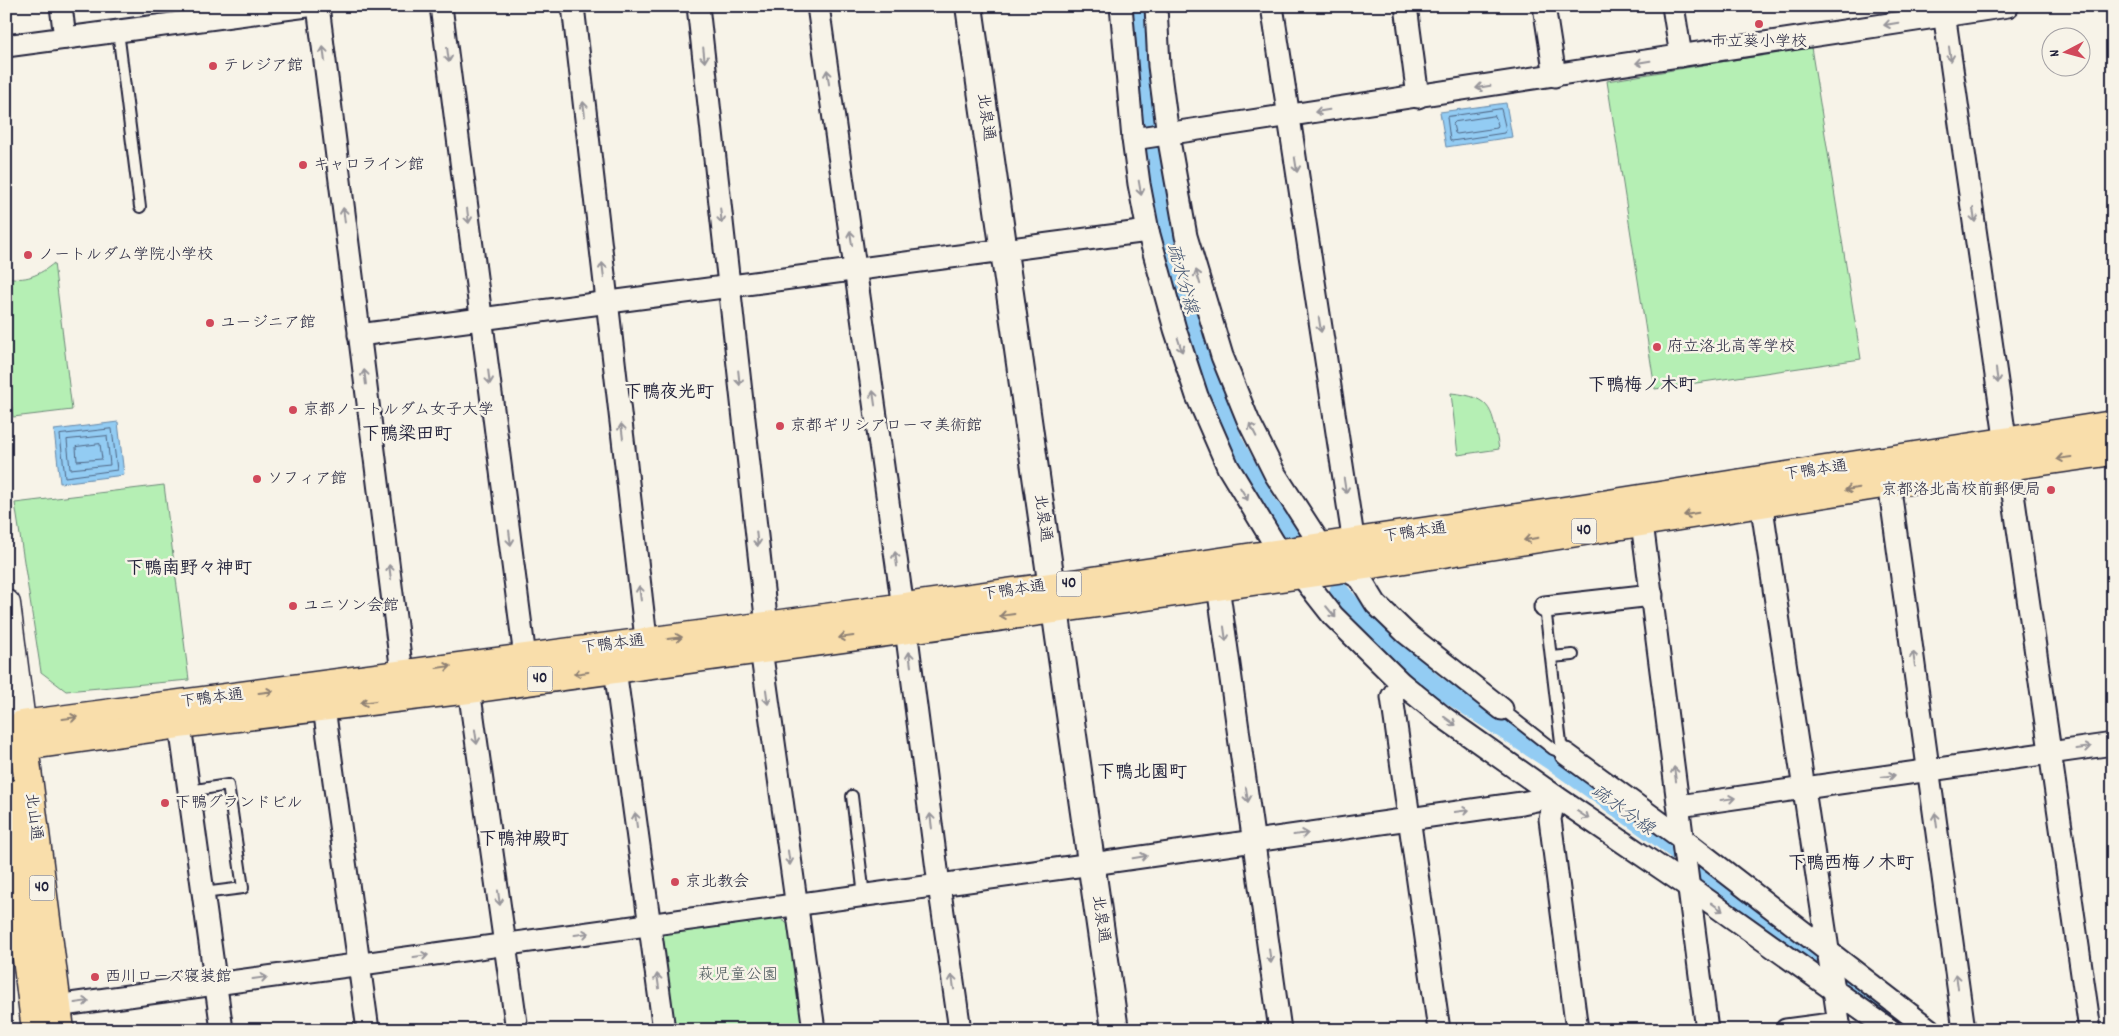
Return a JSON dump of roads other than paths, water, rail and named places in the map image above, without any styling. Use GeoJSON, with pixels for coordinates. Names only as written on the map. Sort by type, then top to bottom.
{"type":"FeatureCollection","features":[{"type":"Feature","properties":{"kind":"main road","name":"下鴨本通"},"geometry":{"type":"LineString","coordinates":[[2008,454],[2113,425]]}},
{"type":"Feature","properties":{"kind":"main road","name":"下鴨本通"},"geometry":{"type":"LineString","coordinates":[[15,737],[1054,598],[1218,586],[1300,574],[1559,524],[1760,491],[2008,454],[2113,451]]}},
{"type":"Feature","properties":{"kind":"main road","name":"下鴨本通"},"geometry":{"type":"LineString","coordinates":[[1054,598],[1280,553],[1322,547],[1353,563]]}},
{"type":"Feature","properties":{"kind":"main road","name":"北山通"},"geometry":{"type":"LineString","coordinates":[[6,604],[15,737],[47,1018]]}},
{"type":"Feature","properties":{"kind":"main road","name":"下鴨本通"},"geometry":{"type":"LineString","coordinates":[[404,685],[469,689],[526,668],[615,669],[648,653]]}},
{"type":"Feature","properties":{"kind":"main road","name":"北山通"},"geometry":{"type":"LineString","coordinates":[[6,792],[47,1018]]}},
{"type":"Feature","properties":{"kind":"street"},"geometry":{"type":"LineString","coordinates":[[62,6],[65,38]]}},
{"type":"Feature","properties":{"kind":"street"},"geometry":{"type":"LineString","coordinates":[[6,46],[118,32],[192,14],[307,6]]}},
{"type":"Feature","properties":{"kind":"street"},"geometry":{"type":"LineString","coordinates":[[318,6],[404,685]]}},
{"type":"Feature","properties":{"kind":"street"},"geometry":{"type":"LineString","coordinates":[[442,6],[526,668]]}},
{"type":"Feature","properties":{"kind":"street"},"geometry":{"type":"LineString","coordinates":[[573,6],[648,653]]}},
{"type":"Feature","properties":{"kind":"street"},"geometry":{"type":"LineString","coordinates":[[698,6],[729,287],[764,637],[796,905],[814,1030]]}},
{"type":"Feature","properties":{"kind":"street"},"geometry":{"type":"LineString","coordinates":[[818,6],[905,618],[939,885],[960,1030]]}},
{"type":"Feature","properties":{"kind":"street","name":"北泉通"},"geometry":{"type":"LineString","coordinates":[[969,6],[1115,1030]]}},
{"type":"Feature","properties":{"kind":"street"},"geometry":{"type":"LineString","coordinates":[[1121,6],[1133,139],[1148,231],[1175,329],[1196,396],[1228,467],[1280,553],[1300,574],[1333,616],[1400,683],[1444,717],[1555,796],[1689,887],[1890,1030]]}},
{"type":"Feature","properties":{"kind":"street"},"geometry":{"type":"LineString","coordinates":[[1156,6],[1159,66],[1168,135],[1186,236],[1222,356],[1248,420],[1275,474],[1322,547]]}},
{"type":"Feature","properties":{"kind":"street"},"geometry":{"type":"LineString","coordinates":[[1272,6],[1353,563],[1376,604],[1406,633],[1502,709]]}},
{"type":"Feature","properties":{"kind":"street"},"geometry":{"type":"LineString","coordinates":[[1406,6],[1418,97]]}},
{"type":"Feature","properties":{"kind":"street"},"geometry":{"type":"LineString","coordinates":[[1544,6],[1555,76]]}},
{"type":"Feature","properties":{"kind":"street"},"geometry":{"type":"LineString","coordinates":[[1673,6],[1680,56]]}},
{"type":"Feature","properties":{"kind":"street"},"geometry":{"type":"LineString","coordinates":[[1133,139],[1555,76],[1944,11],[2008,6]]}},
{"type":"Feature","properties":{"kind":"street"},"geometry":{"type":"LineString","coordinates":[[1944,11],[2090,1030]]}},
{"type":"Feature","properties":{"kind":"street"},"geometry":{"type":"LineString","coordinates":[[360,335],[1148,231]]}},
{"type":"Feature","properties":{"kind":"street"},"geometry":{"type":"LineString","coordinates":[[1887,472],[1964,1030]]}},
{"type":"Feature","properties":{"kind":"street"},"geometry":{"type":"LineString","coordinates":[[1760,491],[1839,1026],[1786,1030]]}},
{"type":"Feature","properties":{"kind":"street"},"geometry":{"type":"LineString","coordinates":[[1640,511],[1684,840],[1707,1030]]}},
{"type":"Feature","properties":{"kind":"street"},"geometry":{"type":"LineString","coordinates":[[1218,586],[1280,1030]]}},
{"type":"Feature","properties":{"kind":"street"},"geometry":{"type":"LineString","coordinates":[[1545,607],[1652,596]]}},
{"type":"Feature","properties":{"kind":"street"},"geometry":{"type":"LineString","coordinates":[[615,669],[664,1030]]}},
{"type":"Feature","properties":{"kind":"street"},"geometry":{"type":"LineString","coordinates":[[1400,683],[1392,697],[1439,1030]]}},
{"type":"Feature","properties":{"kind":"street"},"geometry":{"type":"LineString","coordinates":[[469,689],[517,1030]]}},
{"type":"Feature","properties":{"kind":"street"},"geometry":{"type":"LineString","coordinates":[[322,696],[368,1030]]}},
{"type":"Feature","properties":{"kind":"street"},"geometry":{"type":"LineString","coordinates":[[178,714],[222,1030]]}},
{"type":"Feature","properties":{"kind":"street"},"geometry":{"type":"LineString","coordinates":[[1679,806],[2113,744]]}},
{"type":"Feature","properties":{"kind":"street"},"geometry":{"type":"LineString","coordinates":[[1566,754],[1684,840],[1930,1030]]}},
{"type":"Feature","properties":{"kind":"street"},"geometry":{"type":"LineString","coordinates":[[47,1018],[216,984],[1092,864],[1522,803],[1555,796]]}},
{"type":"Feature","properties":{"kind":"street"},"geometry":{"type":"LineString","coordinates":[[1555,796],[1550,819],[1577,1030]]}},
{"type":"Feature","properties":{"kind":"lane"},"geometry":{"type":"LineString","coordinates":[[118,32],[140,207]]}},
{"type":"Feature","properties":{"kind":"lane"},"geometry":{"type":"LineString","coordinates":[[1545,607],[1561,743],[1566,754]]}},
{"type":"Feature","properties":{"kind":"lane"},"geometry":{"type":"LineString","coordinates":[[1552,657],[1573,655]]}},
{"type":"Feature","properties":{"kind":"lane"},"geometry":{"type":"LineString","coordinates":[[1502,709],[1553,749],[1566,754]]}},
{"type":"Feature","properties":{"kind":"lane"},"geometry":{"type":"LineString","coordinates":[[189,791],[228,785],[243,888],[203,893]]}},
{"type":"Feature","properties":{"kind":"lane"},"geometry":{"type":"LineString","coordinates":[[852,796],[864,896]]}},
{"type":"Feature","properties":{"kind":"water"},"geometry":{"type":"Polygon","coordinates":[[[1506,103],[1512,137],[1446,147],[1440,112],[1506,103]]]}},
{"type":"Feature","properties":{"kind":"water"},"geometry":{"type":"Polygon","coordinates":[[[118,422],[124,475],[60,483],[54,430],[118,422]]]}},
{"type":"Feature","properties":{"kind":"waterway","name":"疏水分線"},"geometry":{"type":"LineString","coordinates":[[1137,6],[1144,98],[1155,183],[1181,285],[1233,441],[1268,505],[1290,532]]}},
{"type":"Feature","properties":{"kind":"waterway","name":"疏水分線"},"geometry":{"type":"LineString","coordinates":[[1339,591],[1367,623],[1434,684],[1558,765],[1659,837],[1907,1030]]}},
{"type":"Feature","properties":{"kind":"place","name":"市立葵小学校"},"geometry":{"type":"Point","coordinates":[1759,24]}},
{"type":"Feature","properties":{"kind":"place","name":"テレジア館"},"geometry":{"type":"Point","coordinates":[213,66]}},
{"type":"Feature","properties":{"kind":"place","name":"キャロライン館"},"geometry":{"type":"Point","coordinates":[303,165]}},
{"type":"Feature","properties":{"kind":"place","name":"ノートルダム学院小学校"},"geometry":{"type":"Point","coordinates":[28,255]}},
{"type":"Feature","properties":{"kind":"place","name":"ユージニア館"},"geometry":{"type":"Point","coordinates":[210,323]}},
{"type":"Feature","properties":{"kind":"place","name":"府立洛北高等学校"},"geometry":{"type":"Point","coordinates":[1657,347]}},
{"type":"Feature","properties":{"kind":"place","name":"京都ノートルダム女子大学"},"geometry":{"type":"Point","coordinates":[293,410]}},
{"type":"Feature","properties":{"kind":"place","name":"京都ギリシアローマ美術館"},"geometry":{"type":"Point","coordinates":[780,426]}},
{"type":"Feature","properties":{"kind":"place","name":"ソフィア館"},"geometry":{"type":"Point","coordinates":[257,479]}},
{"type":"Feature","properties":{"kind":"place","name":"京都洛北高校前郵便局"},"geometry":{"type":"Point","coordinates":[2051,490]}},
{"type":"Feature","properties":{"kind":"place","name":"ユニソン会館"},"geometry":{"type":"Point","coordinates":[293,606]}},
{"type":"Feature","properties":{"kind":"place","name":"下鴨グランドビル"},"geometry":{"type":"Point","coordinates":[165,803]}},
{"type":"Feature","properties":{"kind":"place","name":"京北教会"},"geometry":{"type":"Point","coordinates":[675,882]}},
{"type":"Feature","properties":{"kind":"place","name":"西川ローズ寝装館"},"geometry":{"type":"Point","coordinates":[95,977]}},
{"type":"Feature","properties":{"kind":"district","name":"下鴨梅ノ木町"},"geometry":{"type":"Point","coordinates":[1642,386]}},
{"type":"Feature","properties":{"kind":"district","name":"下鴨夜光町"},"geometry":{"type":"Point","coordinates":[669,393]}},
{"type":"Feature","properties":{"kind":"district","name":"下鴨梁田町"},"geometry":{"type":"Point","coordinates":[407,435]}},
{"type":"Feature","properties":{"kind":"district","name":"下鴨南野々神町"},"geometry":{"type":"Point","coordinates":[189,569]}},
{"type":"Feature","properties":{"kind":"district","name":"下鴨北園町"},"geometry":{"type":"Point","coordinates":[1142,773]}},
{"type":"Feature","properties":{"kind":"district","name":"下鴨神殿町"},"geometry":{"type":"Point","coordinates":[524,840]}},
{"type":"Feature","properties":{"kind":"district","name":"下鴨西梅ノ木町"},"geometry":{"type":"Point","coordinates":[1851,864]}},
{"type":"Feature","properties":{"kind":"park label","name":"萩児童公園"},"geometry":{"type":"Point","coordinates":[738,975]}}]}
